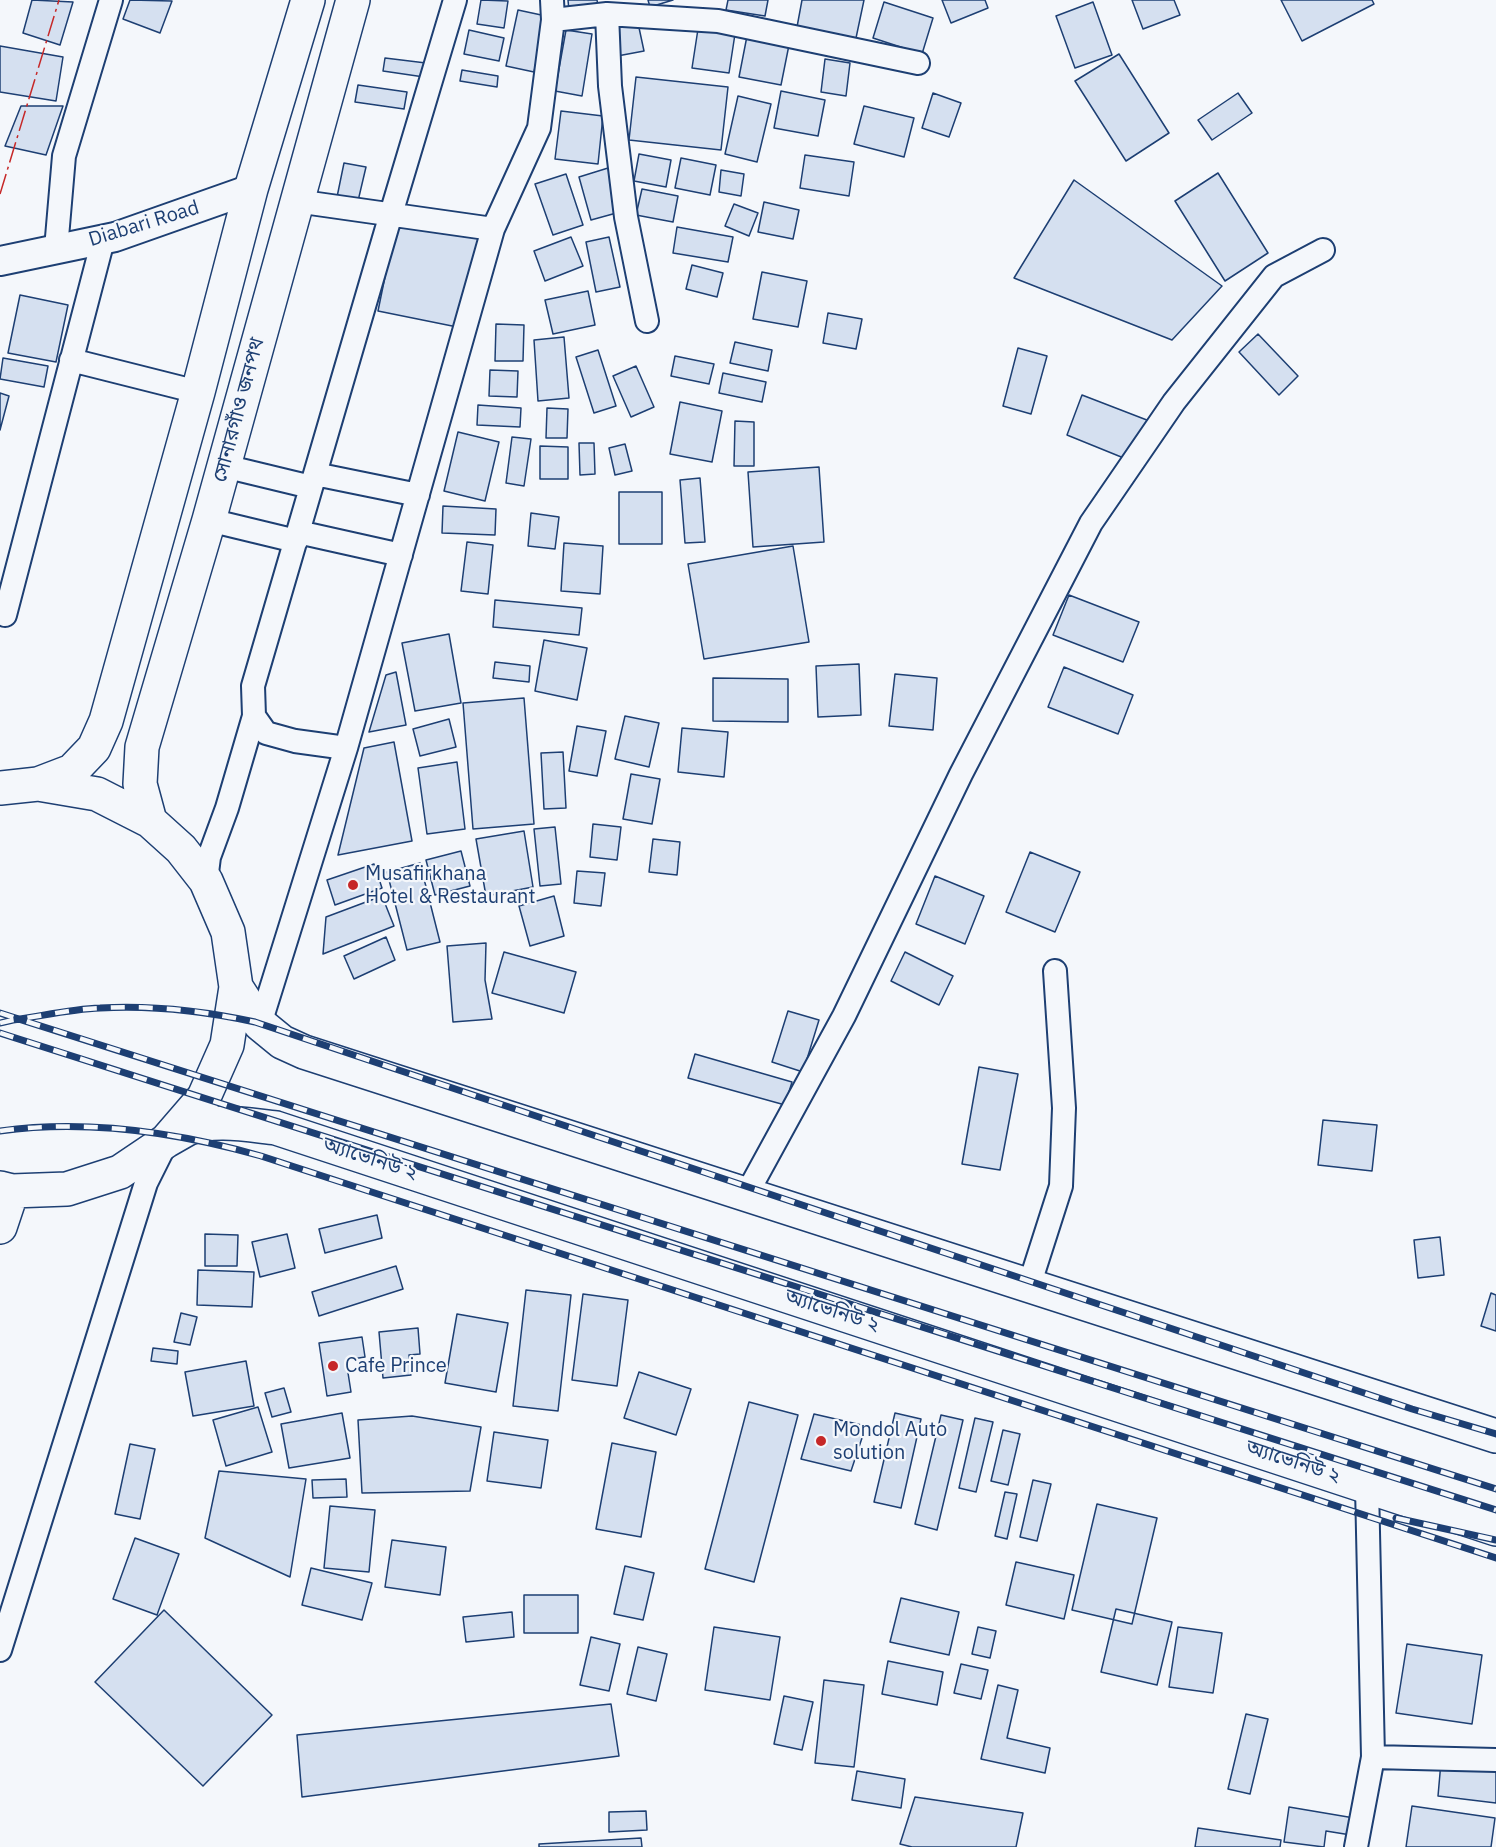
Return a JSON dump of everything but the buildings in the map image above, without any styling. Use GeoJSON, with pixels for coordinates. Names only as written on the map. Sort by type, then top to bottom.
{"type":"FeatureCollection","features":[{"type":"Feature","properties":{"kind":"main road"},"geometry":{"type":"LineString","coordinates":[[0,788],[38,784],[72,771],[94,748],[106,721],[198,392],[251,189],[308,0]]}},
{"type":"Feature","properties":{"kind":"main road","name":"সোনারগাঁও জনপথ"},"geometry":{"type":"LineString","coordinates":[[150,821],[140,784],[142,747],[209,520],[353,0]]}},
{"type":"Feature","properties":{"kind":"main road"},"geometry":{"type":"LineString","coordinates":[[0,1227],[6,1190],[67,1189],[120,1172],[166,1141],[204,1097],[228,1045],[236,987],[228,932],[206,881],[181,849],[150,821],[97,794],[38,784]]}},
{"type":"Feature","properties":{"kind":"main road"},"geometry":{"type":"LineString","coordinates":[[236,987],[260,1024],[282,1042],[304,1052],[745,1197],[1496,1436]]}},
{"type":"Feature","properties":{"kind":"main road","name":"অ্যাভেনিউ ২"},"geometry":{"type":"LineString","coordinates":[[166,1141],[188,1129],[210,1124],[276,1128],[1496,1528]]}},
{"type":"Feature","properties":{"kind":"street"},"geometry":{"type":"LineString","coordinates":[[56,249],[64,156],[111,0]]}},
{"type":"Feature","properties":{"kind":"street"},"geometry":{"type":"LineString","coordinates":[[206,881],[209,857],[227,808],[254,716],[254,686],[455,0]]}},
{"type":"Feature","properties":{"kind":"street"},"geometry":{"type":"LineString","coordinates":[[260,1024],[346,748],[494,230],[539,128],[553,10],[718,21],[918,63]]}},
{"type":"Feature","properties":{"kind":"street"},"geometry":{"type":"LineString","coordinates":[[607,14],[610,86],[626,217],[647,321]]}},
{"type":"Feature","properties":{"kind":"street","name":"Diabari Road"},"geometry":{"type":"LineString","coordinates":[[0,261],[115,237],[251,189]]}},
{"type":"Feature","properties":{"kind":"street"},"geometry":{"type":"LineString","coordinates":[[297,201],[494,230]]}},
{"type":"Feature","properties":{"kind":"street"},"geometry":{"type":"LineString","coordinates":[[4,615],[103,240]]}},
{"type":"Feature","properties":{"kind":"street"},"geometry":{"type":"LineString","coordinates":[[745,1197],[844,1016],[961,774],[1091,523],[1174,402],[1274,276],[1323,250]]}},
{"type":"Feature","properties":{"kind":"street"},"geometry":{"type":"LineString","coordinates":[[71,360],[198,392]]}},
{"type":"Feature","properties":{"kind":"street"},"geometry":{"type":"LineString","coordinates":[[224,466],[418,495]]}},
{"type":"Feature","properties":{"kind":"street"},"geometry":{"type":"LineString","coordinates":[[209,520],[401,555]]}},
{"type":"Feature","properties":{"kind":"street"},"geometry":{"type":"LineString","coordinates":[[254,716],[267,733],[295,741],[346,748]]}},
{"type":"Feature","properties":{"kind":"street"},"geometry":{"type":"LineString","coordinates":[[1029,1286],[1061,1186],[1064,1108],[1054,970]]}},
{"type":"Feature","properties":{"kind":"street"},"geometry":{"type":"LineString","coordinates":[[0,1650],[146,1183],[166,1141]]}},
{"type":"Feature","properties":{"kind":"street"},"geometry":{"type":"LineString","coordinates":[[1356,1847],[1372,1757],[1367,1486]]}},
{"type":"Feature","properties":{"kind":"street"},"geometry":{"type":"LineString","coordinates":[[1372,1757],[1496,1760]]}},
{"type":"Feature","properties":{"kind":"railway"},"geometry":{"type":"LineString","coordinates":[[0,1023],[78,1010],[119,1007],[178,1010],[255,1022],[1412,1409],[1496,1434]]}},
{"type":"Feature","properties":{"kind":"railway"},"geometry":{"type":"LineString","coordinates":[[0,1013],[1496,1489]]}},
{"type":"Feature","properties":{"kind":"railway"},"geometry":{"type":"LineString","coordinates":[[0,1033],[1496,1510]]}},
{"type":"Feature","properties":{"kind":"railway"},"geometry":{"type":"LineString","coordinates":[[0,1131],[66,1126],[132,1130],[197,1140],[261,1156],[1496,1558]]}},
{"type":"Feature","properties":{"kind":"railway"},"geometry":{"type":"LineString","coordinates":[[1396,1518],[1496,1540]]}},
{"type":"Feature","properties":{"kind":"power"},"geometry":{"type":"LineString","coordinates":[[0,194],[59,0]]}},
{"type":"Feature","properties":{"kind":"place","name":"Musafirkhana Hotel & Restaurant"},"geometry":{"type":"Point","coordinates":[353,885]}},
{"type":"Feature","properties":{"kind":"place","name":"Cafe Prince"},"geometry":{"type":"Point","coordinates":[333,1366]}},
{"type":"Feature","properties":{"kind":"place","name":"Mondol Auto solution"},"geometry":{"type":"Point","coordinates":[821,1441]}}]}
